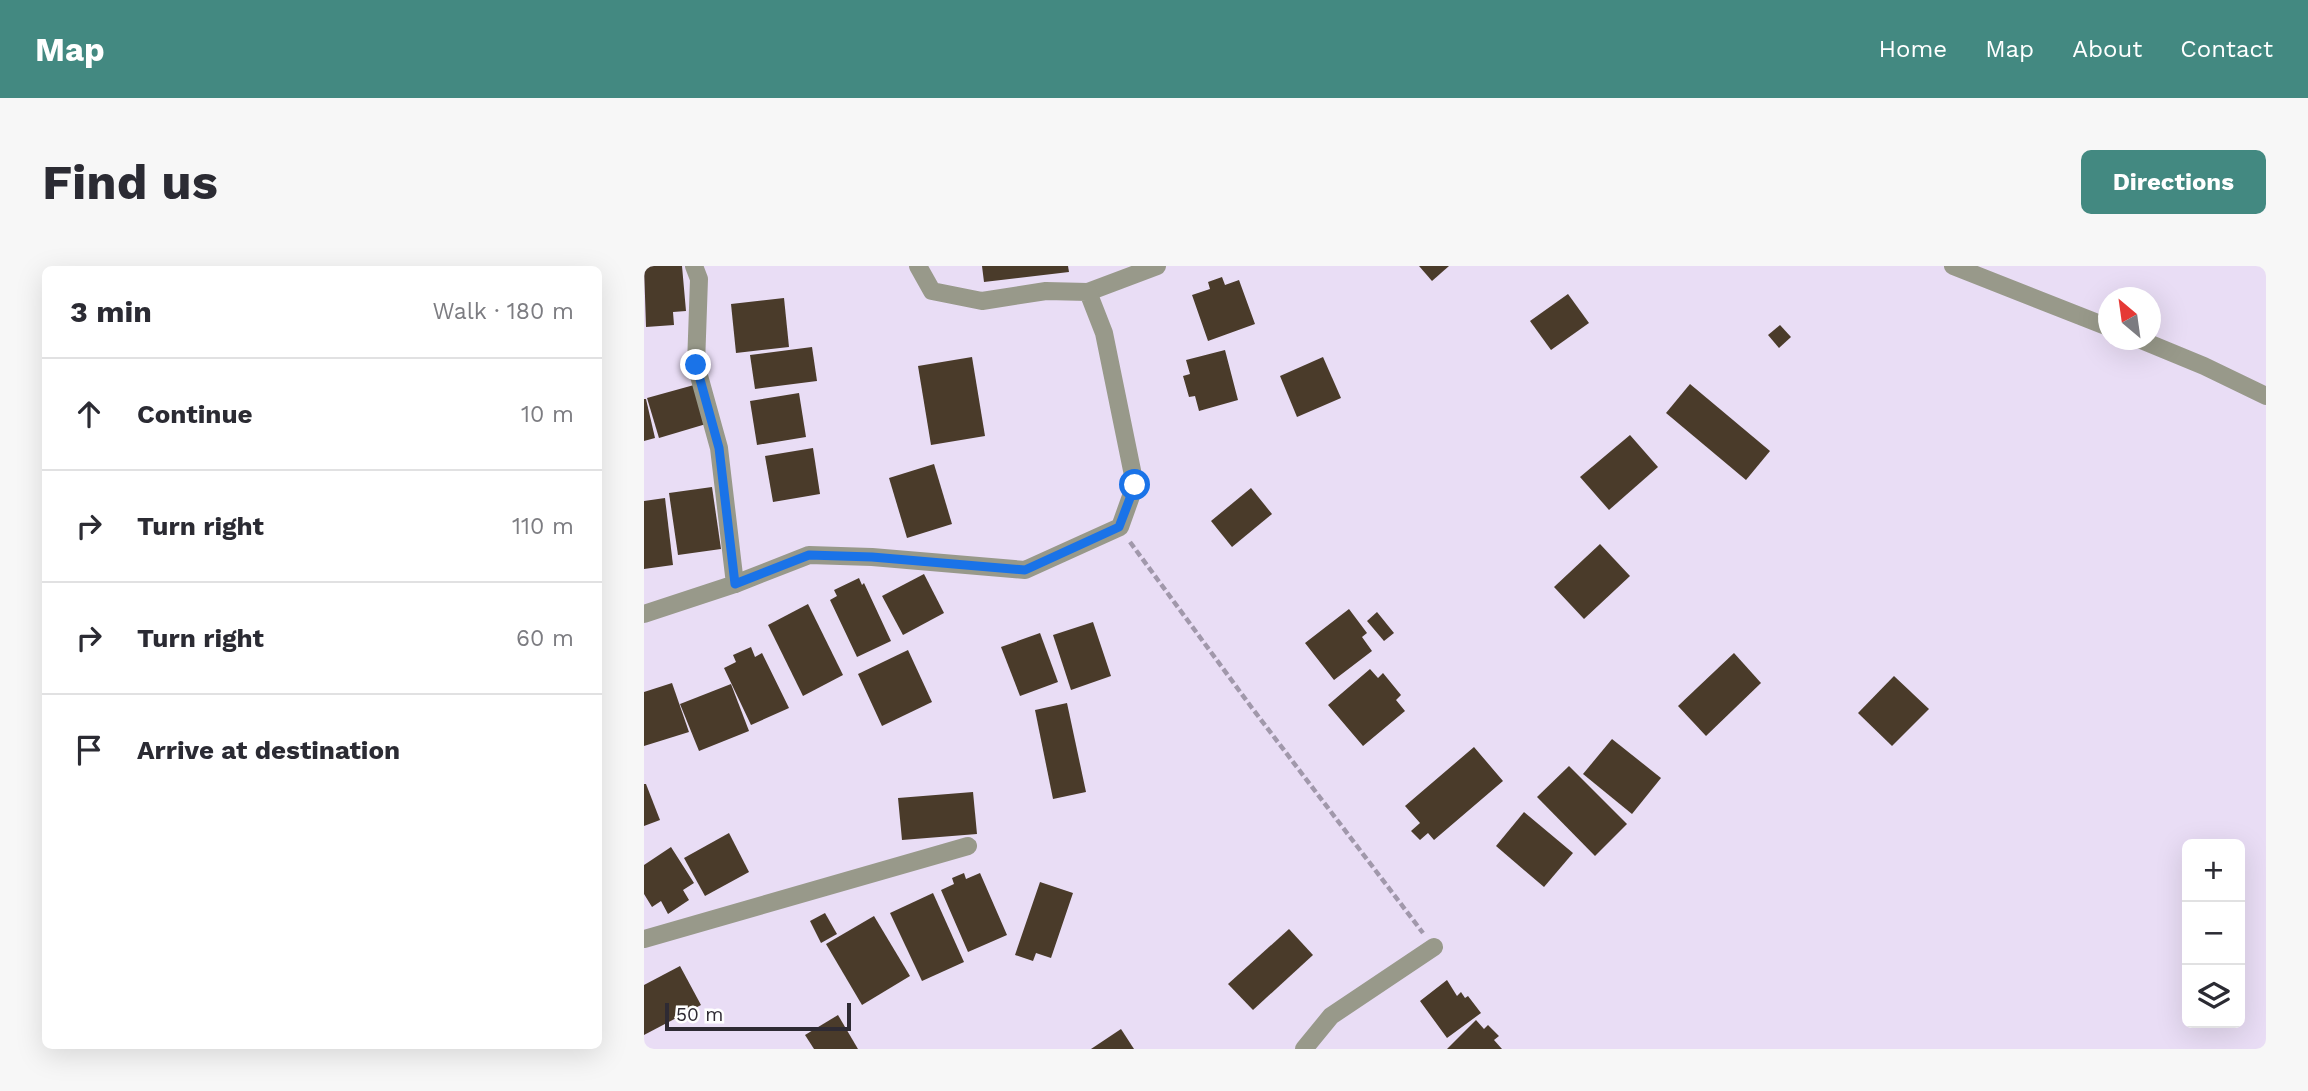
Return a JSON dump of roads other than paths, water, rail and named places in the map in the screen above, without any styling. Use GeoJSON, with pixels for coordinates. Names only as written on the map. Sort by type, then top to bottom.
{"type":"FeatureCollection","features":[{"type":"Feature","properties":{"kind":"street"},"geometry":{"type":"LineString","coordinates":[[694,266],[699,279],[696,365],[719,448],[735,584]]}},
{"type":"Feature","properties":{"kind":"street"},"geometry":{"type":"LineString","coordinates":[[918,266],[932,291],[982,301],[1046,291],[1088,292],[1157,266]]}},
{"type":"Feature","properties":{"kind":"street"},"geometry":{"type":"LineString","coordinates":[[1953,266],[2098,323]]}},
{"type":"Feature","properties":{"kind":"street"},"geometry":{"type":"LineString","coordinates":[[644,614],[735,584],[809,555],[872,557],[1025,570],[1119,527],[1135,485],[1104,333],[1088,292]]}},
{"type":"Feature","properties":{"kind":"street"},"geometry":{"type":"LineString","coordinates":[[2161,348],[2266,396]]}},
{"type":"Feature","properties":{"kind":"street"},"geometry":{"type":"LineString","coordinates":[[644,939],[968,846]]}},
{"type":"Feature","properties":{"kind":"street"},"geometry":{"type":"LineString","coordinates":[[1304,1049],[1331,1016],[1434,947]]}}]}
